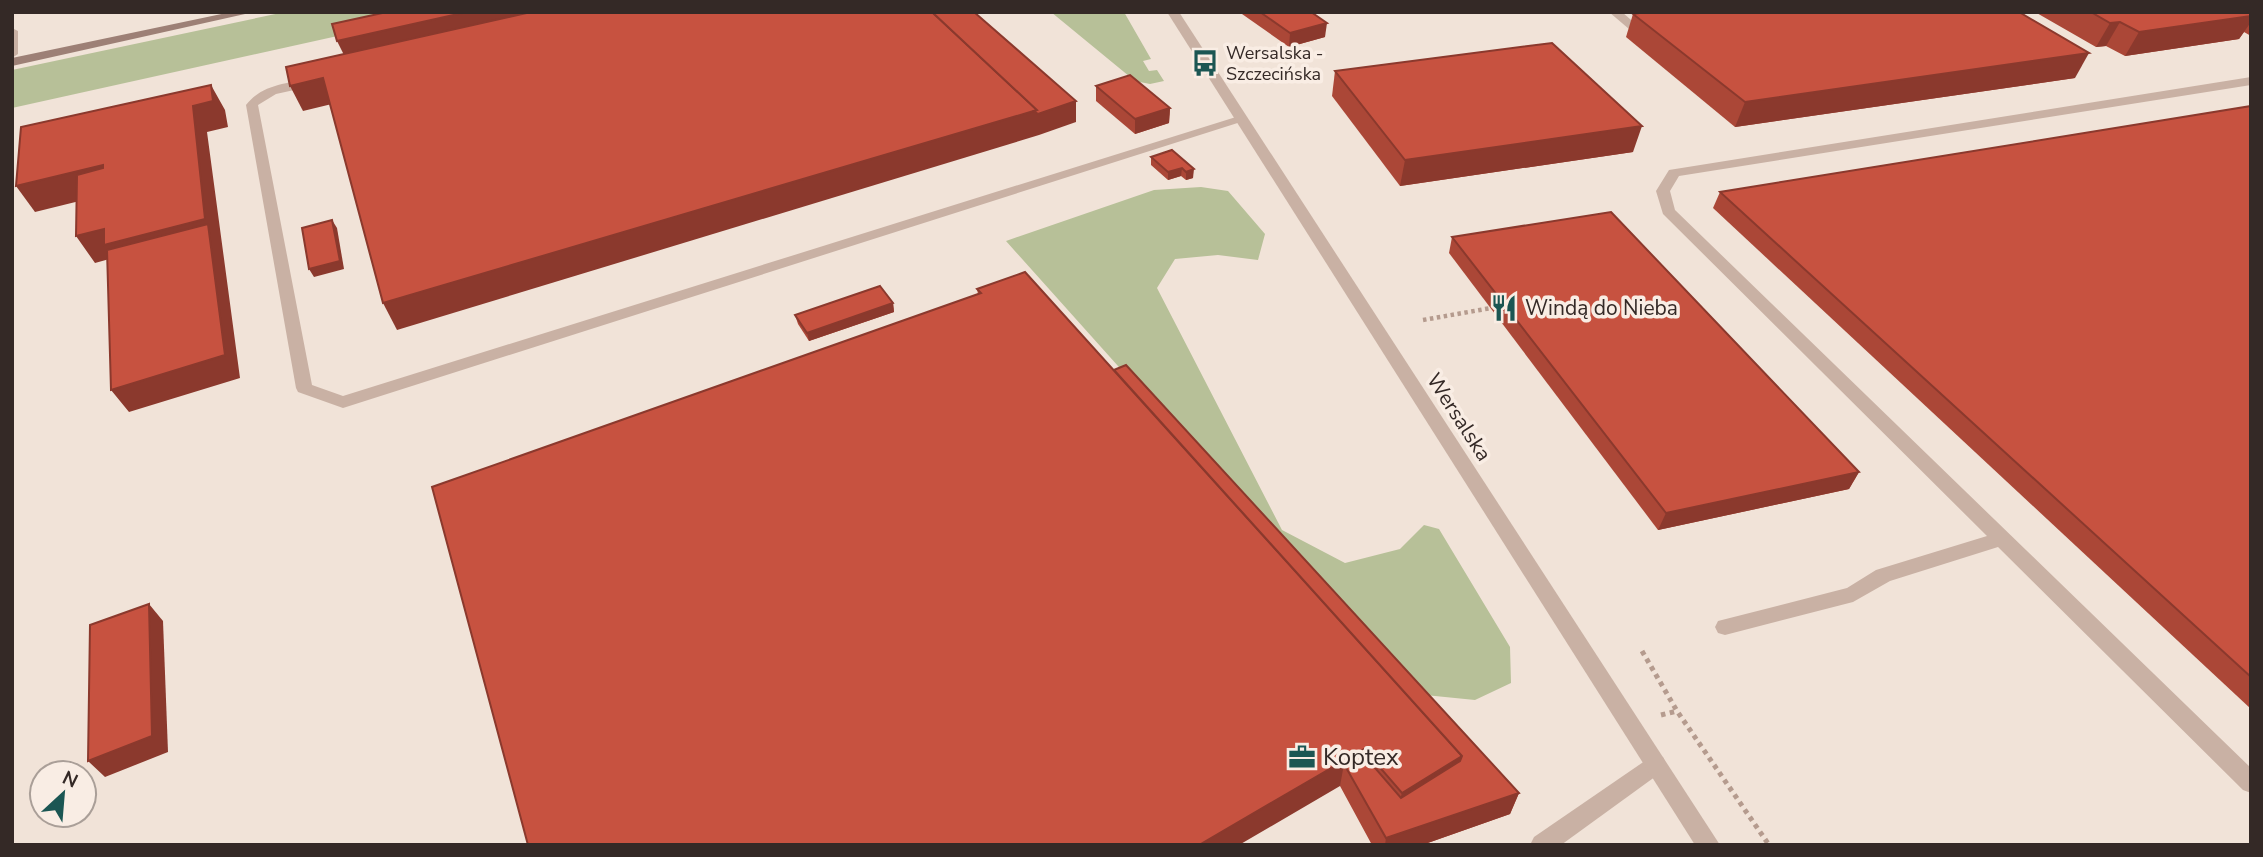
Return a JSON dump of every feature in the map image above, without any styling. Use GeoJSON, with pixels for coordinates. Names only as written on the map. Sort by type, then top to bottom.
{"type":"FeatureCollection","features":[{"type":"Feature","properties":{"kind":"main road"},"geometry":{"type":"LineString","coordinates":[[12,62],[248,12]]}},
{"type":"Feature","properties":{"kind":"street","name":"Wersalska"},"geometry":{"type":"LineString","coordinates":[[1173,12],[1708,845]]}},
{"type":"Feature","properties":{"kind":"street"},"geometry":{"type":"LineString","coordinates":[[1615,12],[1633,27]]}},
{"type":"Feature","properties":{"kind":"street"},"geometry":{"type":"LineString","coordinates":[[12,31],[12,54]]}},
{"type":"Feature","properties":{"kind":"street"},"geometry":{"type":"LineString","coordinates":[[326,79],[272,91],[258,97],[252,105],[304,388],[343,402],[1241,120]]}},
{"type":"Feature","properties":{"kind":"street"},"geometry":{"type":"LineString","coordinates":[[2251,81],[1674,173],[1663,191],[1668,211],[2251,783]]}},
{"type":"Feature","properties":{"kind":"street"},"geometry":{"type":"LineString","coordinates":[[1725,627],[1853,594],[1883,575],[2001,539]]}},
{"type":"Feature","properties":{"kind":"street"},"geometry":{"type":"LineString","coordinates":[[1542,845],[1655,764]]}},
{"type":"Feature","properties":{"kind":"path"},"geometry":{"type":"LineString","coordinates":[[1423,320],[1491,308]]}},
{"type":"Feature","properties":{"kind":"path"},"geometry":{"type":"LineString","coordinates":[[1642,651],[1677,711],[1769,845]]}},
{"type":"Feature","properties":{"kind":"green space"},"geometry":{"type":"Polygon","coordinates":[[[285,12],[446,12],[12,108],[12,70],[285,12]]]}},
{"type":"Feature","properties":{"kind":"green space"},"geometry":{"type":"Polygon","coordinates":[[[1051,12],[1124,12],[1151,59],[1143,61],[1149,71],[1157,70],[1164,81],[1150,84],[1135,81],[1051,12]]]}},
{"type":"Feature","properties":{"kind":"green space"},"geometry":{"type":"Polygon","coordinates":[[[1201,187],[1228,191],[1265,234],[1258,260],[1218,255],[1175,259],[1157,288],[1282,530],[1345,563],[1400,549],[1424,525],[1439,529],[1510,647],[1511,683],[1475,700],[1425,695],[1402,683],[1006,241],[1154,190],[1201,187]]]}},
{"type":"Feature","properties":{"kind":"building"},"geometry":{"type":"Polygon","coordinates":[[[387,12],[467,12],[337,41],[332,24],[387,12]]]}},
{"type":"Feature","properties":{"kind":"building"},"geometry":{"type":"Polygon","coordinates":[[[531,12],[932,12],[1037,110],[383,303],[323,78],[290,86],[286,67],[531,12]]]}},
{"type":"Feature","properties":{"kind":"building"},"geometry":{"type":"Polygon","coordinates":[[[932,12],[974,12],[1076,101],[1038,114],[1034,111],[1037,110],[932,12]]]}},
{"type":"Feature","properties":{"kind":"building"},"geometry":{"type":"Polygon","coordinates":[[[1260,12],[1311,12],[1327,23],[1290,33],[1260,12]]]}},
{"type":"Feature","properties":{"kind":"building"},"geometry":{"type":"Polygon","coordinates":[[[2019,12],[2089,53],[1745,102],[1633,14],[2019,12]]]}},
{"type":"Feature","properties":{"kind":"building"},"geometry":{"type":"Polygon","coordinates":[[[2091,12],[2249,12],[2251,16],[2139,32],[2120,22],[2110,23],[2091,12]]]}},
{"type":"Feature","properties":{"kind":"building"},"geometry":{"type":"Polygon","coordinates":[[[1552,43],[1642,126],[1405,160],[1335,71],[1552,43]]]}},
{"type":"Feature","properties":{"kind":"building"},"geometry":{"type":"Polygon","coordinates":[[[1130,75],[1170,108],[1135,119],[1096,86],[1130,75]]]}},
{"type":"Feature","properties":{"kind":"building"},"geometry":{"type":"Polygon","coordinates":[[[211,85],[213,101],[193,106],[205,219],[104,245],[104,229],[76,236],[77,175],[103,168],[103,165],[16,186],[21,127],[211,85]]]}},
{"type":"Feature","properties":{"kind":"building"},"geometry":{"type":"Polygon","coordinates":[[[2251,106],[2251,677],[1720,192],[2251,106]]]}},
{"type":"Feature","properties":{"kind":"building"},"geometry":{"type":"Polygon","coordinates":[[[1172,150],[1194,169],[1186,172],[1182,168],[1168,172],[1151,157],[1172,150]]]}},
{"type":"Feature","properties":{"kind":"building"},"geometry":{"type":"Polygon","coordinates":[[[1611,212],[1859,472],[1666,513],[1452,237],[1611,212]]]}},
{"type":"Feature","properties":{"kind":"building"},"geometry":{"type":"Polygon","coordinates":[[[332,220],[340,261],[309,269],[302,228],[332,220]]]}},
{"type":"Feature","properties":{"kind":"building"},"geometry":{"type":"Polygon","coordinates":[[[208,224],[225,355],[111,390],[107,250],[208,224]]]}},
{"type":"Feature","properties":{"kind":"building"},"geometry":{"type":"Polygon","coordinates":[[[1025,272],[1462,756],[1402,793],[1364,749],[1199,845],[528,845],[432,487],[981,293],[977,289],[1025,272]]]}},
{"type":"Feature","properties":{"kind":"building"},"geometry":{"type":"Polygon","coordinates":[[[880,286],[893,303],[807,333],[795,315],[880,286]]]}},
{"type":"Feature","properties":{"kind":"building"},"geometry":{"type":"Polygon","coordinates":[[[1126,365],[1519,793],[1386,838],[1344,764],[1363,754],[1401,798],[1460,761],[1462,756],[1114,370],[1126,365]]]}},
{"type":"Feature","properties":{"kind":"building"},"geometry":{"type":"Polygon","coordinates":[[[149,604],[152,736],[93,759],[88,759],[90,625],[149,604]]]}},
{"type":"Feature","properties":{"kind":"place","name":"Wersalska - Szczecińska"},"geometry":{"type":"Point","coordinates":[1205,63]}},
{"type":"Feature","properties":{"kind":"place","name":"Windą do Nieba"},"geometry":{"type":"Point","coordinates":[1504,308]}},
{"type":"Feature","properties":{"kind":"place","name":"Koptex"},"geometry":{"type":"Point","coordinates":[1302,757]}}]}
